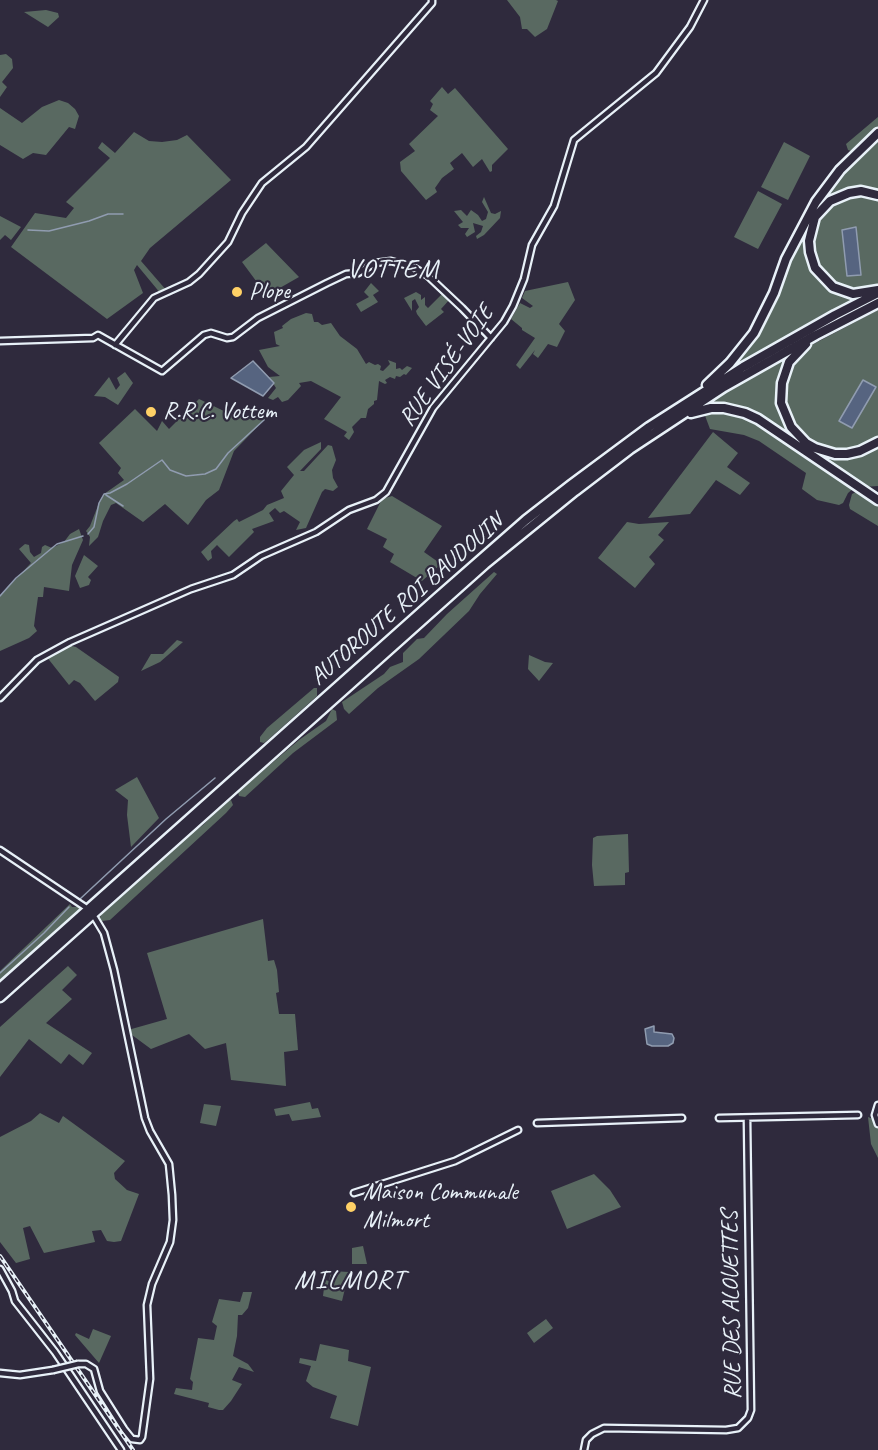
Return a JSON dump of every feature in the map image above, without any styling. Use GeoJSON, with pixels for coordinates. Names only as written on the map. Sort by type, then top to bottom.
{"type":"FeatureCollection","features":[{"type":"Feature","properties":{"kind":"highway"},"geometry":{"type":"LineString","coordinates":[[703,392],[706,385],[730,363],[754,333],[774,293],[786,259],[816,202],[840,170],[878,133]]}},
{"type":"Feature","properties":{"kind":"highway"},"geometry":{"type":"LineString","coordinates":[[878,195],[861,191],[830,201],[815,217],[809,241],[815,268],[833,287],[853,294],[878,292]]}},
{"type":"Feature","properties":{"kind":"highway","name":"AUTOROUTE ROI BAUDOUIN"},"geometry":{"type":"LineString","coordinates":[[0,988],[526,520],[649,427],[703,392],[799,335],[878,292]]}},
{"type":"Feature","properties":{"kind":"highway","name":"AUTOROUTE ROI BAUDOUIN"},"geometry":{"type":"LineString","coordinates":[[0,997],[485,564],[575,491],[630,449],[724,387],[878,303]]}},
{"type":"Feature","properties":{"kind":"highway"},"geometry":{"type":"LineString","coordinates":[[816,335],[789,362],[782,383],[781,403],[791,427],[806,443],[835,453],[847,454],[860,451],[878,442]]}},
{"type":"Feature","properties":{"kind":"highway"},"geometry":{"type":"LineString","coordinates":[[679,417],[711,408],[745,413],[758,419],[878,500]]}},
{"type":"Feature","properties":{"kind":"street","name":"RUE VISÉ-VOIE"},"geometry":{"type":"LineString","coordinates":[[0,698],[37,660],[69,642],[165,600],[233,575],[261,556],[316,532],[349,510],[376,500],[386,492],[433,408],[504,322],[520,289],[532,245],[554,206],[573,142],[580,133],[656,73],[690,27],[704,0]]}},
{"type":"Feature","properties":{"kind":"street"},"geometry":{"type":"LineString","coordinates":[[115,345],[154,298],[189,282],[200,274],[228,242],[256,191],[306,147],[432,2]]}},
{"type":"Feature","properties":{"kind":"street"},"geometry":{"type":"LineString","coordinates":[[0,341],[93,338],[98,335],[162,371],[204,335],[211,333],[227,338],[233,337],[258,318],[346,274],[358,273],[375,263],[391,261],[406,264],[421,271],[491,339]]}},
{"type":"Feature","properties":{"kind":"street"},"geometry":{"type":"LineString","coordinates":[[0,850],[85,907]]}},
{"type":"Feature","properties":{"kind":"street"},"geometry":{"type":"LineString","coordinates":[[0,1373],[20,1375],[86,1364],[94,1369],[100,1392],[130,1437],[140,1440],[142,1437],[150,1379],[147,1305],[152,1284],[168,1250],[173,1220],[169,1164],[150,1131],[136,1078],[114,970],[104,933],[95,918]]}},
{"type":"Feature","properties":{"kind":"street"},"geometry":{"type":"LineString","coordinates":[[878,1105],[875,1113],[878,1124]]}},
{"type":"Feature","properties":{"kind":"street"},"geometry":{"type":"LineString","coordinates":[[718,1118],[858,1115]]}},
{"type":"Feature","properties":{"kind":"street"},"geometry":{"type":"LineString","coordinates":[[537,1123],[682,1118]]}},
{"type":"Feature","properties":{"kind":"street","name":"RUE DES ALOUETTES"},"geometry":{"type":"LineString","coordinates":[[584,1450],[586,1440],[604,1428],[726,1430],[738,1428],[748,1418],[751,1410],[747,1118]]}},
{"type":"Feature","properties":{"kind":"street"},"geometry":{"type":"LineString","coordinates":[[354,1193],[455,1161],[518,1131]]}},
{"type":"Feature","properties":{"kind":"street"},"geometry":{"type":"LineString","coordinates":[[0,1269],[15,1301],[51,1347],[121,1450]]}},
{"type":"Feature","properties":{"kind":"green space"},"geometry":{"type":"Polygon","coordinates":[[[507,0],[558,1],[547,29],[535,37],[527,29],[522,29],[520,17],[507,0]]]}},
{"type":"Feature","properties":{"kind":"green space"},"geometry":{"type":"Polygon","coordinates":[[[46,10],[58,13],[59,17],[48,27],[24,12],[46,10]]]}},
{"type":"Feature","properties":{"kind":"green space"},"geometry":{"type":"Polygon","coordinates":[[[6,54],[12,59],[13,68],[2,82],[7,87],[0,97],[0,55],[6,54]]]}},
{"type":"Feature","properties":{"kind":"green space"},"geometry":{"type":"Polygon","coordinates":[[[442,87],[448,94],[455,88],[508,149],[492,165],[490,172],[482,159],[473,167],[462,153],[450,163],[454,169],[442,178],[435,188],[437,192],[426,200],[401,171],[400,162],[415,151],[409,144],[438,116],[430,110],[433,104],[430,101],[442,87]]]}},
{"type":"Feature","properties":{"kind":"green space"},"geometry":{"type":"Polygon","coordinates":[[[59,100],[68,103],[79,116],[75,129],[69,127],[46,155],[33,153],[23,159],[0,145],[0,108],[22,123],[42,107],[59,100]]]}},
{"type":"Feature","properties":{"kind":"green space"},"geometry":{"type":"Polygon","coordinates":[[[878,117],[878,129],[851,151],[848,150],[846,144],[878,117]]]}},
{"type":"Feature","properties":{"kind":"green space"},"geometry":{"type":"Polygon","coordinates":[[[134,132],[149,141],[162,142],[177,140],[187,135],[231,180],[150,248],[141,261],[167,291],[161,294],[137,265],[134,270],[143,293],[107,319],[11,247],[35,213],[66,218],[74,208],[66,202],[110,158],[98,148],[102,142],[115,153],[134,132]]]}},
{"type":"Feature","properties":{"kind":"green space"},"geometry":{"type":"Polygon","coordinates":[[[878,137],[878,192],[841,192],[810,224],[806,241],[818,276],[862,296],[822,315],[719,376],[736,360],[820,201],[851,163],[878,137]]]}},
{"type":"Feature","properties":{"kind":"green space"},"geometry":{"type":"Polygon","coordinates":[[[784,142],[810,156],[788,200],[761,187],[784,142]]]}},
{"type":"Feature","properties":{"kind":"green space"},"geometry":{"type":"Polygon","coordinates":[[[758,191],[782,204],[758,249],[734,237],[758,191]]]}},
{"type":"Feature","properties":{"kind":"green space"},"geometry":{"type":"Polygon","coordinates":[[[859,195],[878,198],[878,285],[859,291],[840,288],[821,273],[811,247],[814,228],[823,211],[840,199],[859,195]]]}},
{"type":"Feature","properties":{"kind":"green space"},"geometry":{"type":"Polygon","coordinates":[[[484,197],[491,213],[501,211],[500,218],[477,239],[476,236],[481,232],[483,226],[473,223],[475,232],[467,237],[465,234],[469,228],[461,228],[458,225],[463,222],[454,211],[461,210],[467,216],[471,210],[482,221],[486,219],[488,212],[482,202],[484,197]]]}},
{"type":"Feature","properties":{"kind":"green space"},"geometry":{"type":"Polygon","coordinates":[[[0,216],[21,227],[11,240],[5,235],[0,240],[0,216]]]}},
{"type":"Feature","properties":{"kind":"green space"},"geometry":{"type":"Polygon","coordinates":[[[266,243],[299,277],[278,289],[265,293],[242,262],[266,243]]]}},
{"type":"Feature","properties":{"kind":"green space"},"geometry":{"type":"Polygon","coordinates":[[[568,282],[575,300],[559,324],[565,331],[557,347],[548,344],[538,358],[533,354],[535,350],[520,369],[516,365],[535,338],[511,319],[520,303],[530,308],[533,306],[522,298],[525,291],[568,282]]]}},
{"type":"Feature","properties":{"kind":"green space"},"geometry":{"type":"Polygon","coordinates":[[[371,283],[379,291],[373,295],[378,302],[361,312],[356,304],[369,297],[364,292],[371,283]]]}},
{"type":"Feature","properties":{"kind":"green space"},"geometry":{"type":"Polygon","coordinates":[[[416,292],[421,295],[421,300],[425,297],[425,305],[428,308],[443,293],[450,299],[441,309],[444,312],[426,326],[417,314],[419,307],[415,299],[412,301],[412,311],[404,298],[416,292]]]}},
{"type":"Feature","properties":{"kind":"green space"},"geometry":{"type":"Polygon","coordinates":[[[878,310],[878,439],[852,450],[832,450],[809,441],[793,426],[783,398],[787,372],[797,355],[804,349],[878,310]]]}},
{"type":"Feature","properties":{"kind":"green space"},"geometry":{"type":"Polygon","coordinates":[[[306,313],[312,314],[314,322],[322,325],[331,323],[340,336],[357,349],[366,364],[369,362],[378,364],[381,366],[380,370],[383,371],[390,364],[388,360],[396,363],[396,369],[402,370],[407,366],[412,368],[406,375],[396,376],[395,379],[390,377],[385,380],[387,383],[385,384],[379,381],[377,400],[368,409],[366,418],[361,418],[352,427],[354,432],[349,440],[344,436],[347,432],[324,419],[341,397],[311,381],[299,383],[301,386],[288,400],[282,402],[278,397],[273,400],[268,398],[276,388],[269,377],[280,376],[268,367],[259,350],[280,346],[276,344],[274,332],[283,328],[282,326],[291,319],[306,313]]]}},
{"type":"Feature","properties":{"kind":"green space"},"geometry":{"type":"Polygon","coordinates":[[[786,357],[779,386],[797,438],[835,455],[878,443],[878,486],[863,487],[762,420],[701,407],[786,357]]]}},
{"type":"Feature","properties":{"kind":"green space"},"geometry":{"type":"Polygon","coordinates":[[[125,372],[133,383],[118,405],[105,397],[94,396],[109,377],[116,390],[120,385],[117,378],[125,372]]]}},
{"type":"Feature","properties":{"kind":"green space"},"geometry":{"type":"Polygon","coordinates":[[[199,399],[230,414],[266,418],[234,451],[219,490],[206,500],[188,525],[165,504],[143,522],[116,503],[111,505],[98,537],[89,546],[90,537],[86,531],[99,503],[104,494],[124,480],[118,473],[121,468],[99,443],[135,409],[157,431],[162,421],[169,429],[199,399]]]}},
{"type":"Feature","properties":{"kind":"green space"},"geometry":{"type":"Polygon","coordinates":[[[734,412],[754,420],[854,488],[839,505],[817,500],[802,489],[806,473],[759,441],[744,435],[710,429],[704,413],[734,412]]]}},
{"type":"Feature","properties":{"kind":"green space"},"geometry":{"type":"Polygon","coordinates":[[[713,432],[738,453],[727,467],[750,483],[740,495],[716,480],[690,514],[648,518],[713,432]]]}},
{"type":"Feature","properties":{"kind":"green space"},"geometry":{"type":"Polygon","coordinates":[[[321,442],[321,449],[300,471],[304,471],[328,445],[332,446],[336,460],[332,470],[333,478],[338,487],[333,491],[325,489],[322,492],[306,528],[296,530],[300,522],[284,511],[280,513],[275,508],[269,513],[274,521],[252,529],[254,532],[229,557],[217,545],[211,551],[212,558],[208,561],[201,552],[234,521],[237,519],[239,522],[263,510],[267,505],[284,498],[281,491],[294,475],[287,467],[304,450],[321,442]]]}},
{"type":"Feature","properties":{"kind":"green space"},"geometry":{"type":"Polygon","coordinates":[[[858,491],[878,504],[878,526],[850,509],[852,494],[858,491]]]}},
{"type":"Feature","properties":{"kind":"green space"},"geometry":{"type":"Polygon","coordinates":[[[392,496],[442,526],[424,552],[441,564],[422,581],[390,562],[394,554],[383,547],[387,539],[367,529],[382,499],[392,496]]]}},
{"type":"Feature","properties":{"kind":"green space"},"geometry":{"type":"Polygon","coordinates":[[[627,522],[639,524],[669,522],[658,535],[664,540],[649,557],[655,564],[635,588],[598,558],[627,522]]]}},
{"type":"Feature","properties":{"kind":"green space"},"geometry":{"type":"Polygon","coordinates":[[[79,529],[83,540],[72,565],[69,591],[44,587],[43,597],[38,597],[34,626],[37,631],[29,638],[0,651],[0,596],[31,563],[19,549],[25,544],[29,545],[34,557],[41,553],[45,545],[52,548],[64,542],[70,534],[79,529]]]}},
{"type":"Feature","properties":{"kind":"green space"},"geometry":{"type":"Polygon","coordinates":[[[84,555],[98,566],[88,577],[91,580],[89,585],[80,588],[75,576],[84,555]]]}},
{"type":"Feature","properties":{"kind":"green space"},"geometry":{"type":"Polygon","coordinates":[[[494,572],[497,574],[469,611],[419,659],[378,688],[349,714],[344,709],[342,702],[384,674],[390,667],[403,662],[403,653],[417,639],[424,638],[494,572]]]}},
{"type":"Feature","properties":{"kind":"green space"},"geometry":{"type":"Polygon","coordinates":[[[177,640],[183,642],[160,662],[141,671],[151,654],[163,654],[177,640]]]}},
{"type":"Feature","properties":{"kind":"green space"},"geometry":{"type":"Polygon","coordinates":[[[68,645],[76,647],[119,677],[118,682],[95,701],[80,683],[74,680],[69,685],[46,656],[68,645]]]}},
{"type":"Feature","properties":{"kind":"green space"},"geometry":{"type":"Polygon","coordinates":[[[529,655],[553,663],[539,681],[528,669],[529,655]]]}},
{"type":"Feature","properties":{"kind":"green space"},"geometry":{"type":"Polygon","coordinates":[[[314,688],[317,688],[317,696],[269,739],[264,743],[260,742],[260,737],[267,728],[314,688]]]}},
{"type":"Feature","properties":{"kind":"green space"},"geometry":{"type":"Polygon","coordinates":[[[332,709],[336,711],[337,720],[293,753],[245,797],[239,796],[238,792],[299,740],[326,721],[332,709]]]}},
{"type":"Feature","properties":{"kind":"green space"},"geometry":{"type":"Polygon","coordinates":[[[137,777],[159,818],[131,847],[127,815],[128,800],[115,790],[137,777]]]}},
{"type":"Feature","properties":{"kind":"green space"},"geometry":{"type":"Polygon","coordinates":[[[231,800],[233,805],[226,813],[110,920],[99,919],[103,912],[203,825],[226,801],[231,800]]]}},
{"type":"Feature","properties":{"kind":"green space"},"geometry":{"type":"Polygon","coordinates":[[[628,834],[629,872],[625,873],[625,885],[594,886],[593,838],[628,834]]]}},
{"type":"Feature","properties":{"kind":"green space"},"geometry":{"type":"Polygon","coordinates":[[[70,904],[72,907],[79,907],[80,911],[60,926],[0,982],[0,971],[70,904]]]}},
{"type":"Feature","properties":{"kind":"green space"},"geometry":{"type":"Polygon","coordinates":[[[263,919],[268,961],[274,960],[277,970],[279,992],[276,993],[279,1014],[295,1014],[298,1050],[284,1052],[286,1086],[231,1080],[226,1043],[205,1049],[189,1034],[151,1049],[132,1035],[129,1036],[128,1030],[167,1019],[147,953],[263,919]]]}},
{"type":"Feature","properties":{"kind":"green space"},"geometry":{"type":"Polygon","coordinates":[[[68,966],[77,975],[62,990],[72,999],[46,1023],[92,1053],[83,1065],[69,1054],[61,1064],[29,1039],[0,1077],[0,1027],[68,966]]]}},
{"type":"Feature","properties":{"kind":"green space"},"geometry":{"type":"Polygon","coordinates":[[[310,1102],[312,1109],[318,1108],[321,1117],[292,1121],[289,1114],[276,1116],[274,1109],[310,1102]]]}},
{"type":"Feature","properties":{"kind":"green space"},"geometry":{"type":"Polygon","coordinates":[[[204,1104],[221,1106],[216,1126],[200,1123],[204,1104]]]}},
{"type":"Feature","properties":{"kind":"green space"},"geometry":{"type":"Polygon","coordinates":[[[40,1113],[59,1123],[63,1116],[125,1161],[114,1173],[115,1179],[127,1190],[139,1194],[121,1241],[107,1241],[101,1230],[92,1231],[95,1242],[44,1253],[30,1226],[23,1228],[30,1259],[16,1263],[0,1242],[0,1137],[31,1121],[40,1113]]]}},
{"type":"Feature","properties":{"kind":"green space"},"geometry":{"type":"Polygon","coordinates":[[[868,1117],[873,1119],[878,1128],[878,1158],[871,1144],[868,1117]]]}},
{"type":"Feature","properties":{"kind":"green space"},"geometry":{"type":"Polygon","coordinates":[[[594,1174],[610,1190],[621,1207],[567,1229],[551,1191],[594,1174]]]}},
{"type":"Feature","properties":{"kind":"green space"},"geometry":{"type":"Polygon","coordinates":[[[363,1246],[367,1264],[352,1264],[352,1248],[363,1246]]]}},
{"type":"Feature","properties":{"kind":"green space"},"geometry":{"type":"Polygon","coordinates":[[[331,1271],[349,1272],[342,1301],[323,1296],[325,1280],[329,1281],[331,1271]]]}},
{"type":"Feature","properties":{"kind":"green space"},"geometry":{"type":"Polygon","coordinates":[[[243,1292],[252,1292],[248,1308],[242,1315],[238,1315],[233,1356],[248,1364],[254,1372],[239,1367],[232,1380],[242,1384],[223,1410],[208,1407],[209,1403],[174,1394],[176,1388],[192,1390],[193,1382],[190,1379],[198,1338],[214,1340],[217,1326],[212,1322],[219,1299],[240,1302],[243,1292]]]}},
{"type":"Feature","properties":{"kind":"green space"},"geometry":{"type":"Polygon","coordinates":[[[546,1319],[553,1328],[534,1343],[527,1333],[546,1319]]]}},
{"type":"Feature","properties":{"kind":"green space"},"geometry":{"type":"Polygon","coordinates":[[[93,1329],[111,1336],[99,1363],[75,1335],[76,1333],[89,1339],[93,1329]]]}},
{"type":"Feature","properties":{"kind":"green space"},"geometry":{"type":"Polygon","coordinates":[[[320,1344],[349,1350],[348,1361],[371,1367],[358,1426],[330,1418],[337,1396],[313,1387],[306,1381],[311,1366],[299,1363],[300,1358],[316,1361],[320,1344]]]}},
{"type":"Feature","properties":{"kind":"water"},"geometry":{"type":"Polygon","coordinates":[[[856,227],[861,275],[847,276],[842,230],[856,227]]]}},
{"type":"Feature","properties":{"kind":"water"},"geometry":{"type":"Polygon","coordinates":[[[253,361],[274,383],[263,396],[231,378],[253,361]]]}},
{"type":"Feature","properties":{"kind":"water"},"geometry":{"type":"Polygon","coordinates":[[[863,380],[876,387],[852,428],[839,421],[863,380]]]}},
{"type":"Feature","properties":{"kind":"water"},"geometry":{"type":"Polygon","coordinates":[[[654,1026],[654,1032],[672,1034],[673,1043],[668,1046],[647,1044],[645,1029],[654,1026]]]}},
{"type":"Feature","properties":{"kind":"waterway"},"geometry":{"type":"LineString","coordinates":[[28,230],[49,231],[108,214],[123,214]]}},
{"type":"Feature","properties":{"kind":"waterway"},"geometry":{"type":"LineString","coordinates":[[88,534],[94,527],[99,503],[104,494],[127,484],[162,460],[170,470],[186,476],[205,474],[216,469],[228,453],[264,420]]}},
{"type":"Feature","properties":{"kind":"waterway"},"geometry":{"type":"LineString","coordinates":[[106,495],[123,506]]}},
{"type":"Feature","properties":{"kind":"waterway"},"geometry":{"type":"LineString","coordinates":[[0,596],[16,578],[57,544],[83,536]]}},
{"type":"Feature","properties":{"kind":"waterway"},"geometry":{"type":"LineString","coordinates":[[80,899],[166,819],[215,778]]}},
{"type":"Feature","properties":{"kind":"waterway"},"geometry":{"type":"LineString","coordinates":[[0,973],[69,907]]}},
{"type":"Feature","properties":{"kind":"railway"},"geometry":{"type":"LineString","coordinates":[[0,1256],[133,1450]]}},
{"type":"Feature","properties":{"kind":"place","name":"Plope"},"geometry":{"type":"Point","coordinates":[237,292]}},
{"type":"Feature","properties":{"kind":"place","name":"R.R.C. Vottem"},"geometry":{"type":"Point","coordinates":[151,412]}},
{"type":"Feature","properties":{"kind":"place","name":"Maison Communale Milmort"},"geometry":{"type":"Point","coordinates":[351,1207]}},
{"type":"Feature","properties":{"kind":"district","name":"VOTTEM"},"geometry":{"type":"Point","coordinates":[393,270]}},
{"type":"Feature","properties":{"kind":"district","name":"MILMORT"},"geometry":{"type":"Point","coordinates":[350,1281]}}]}
